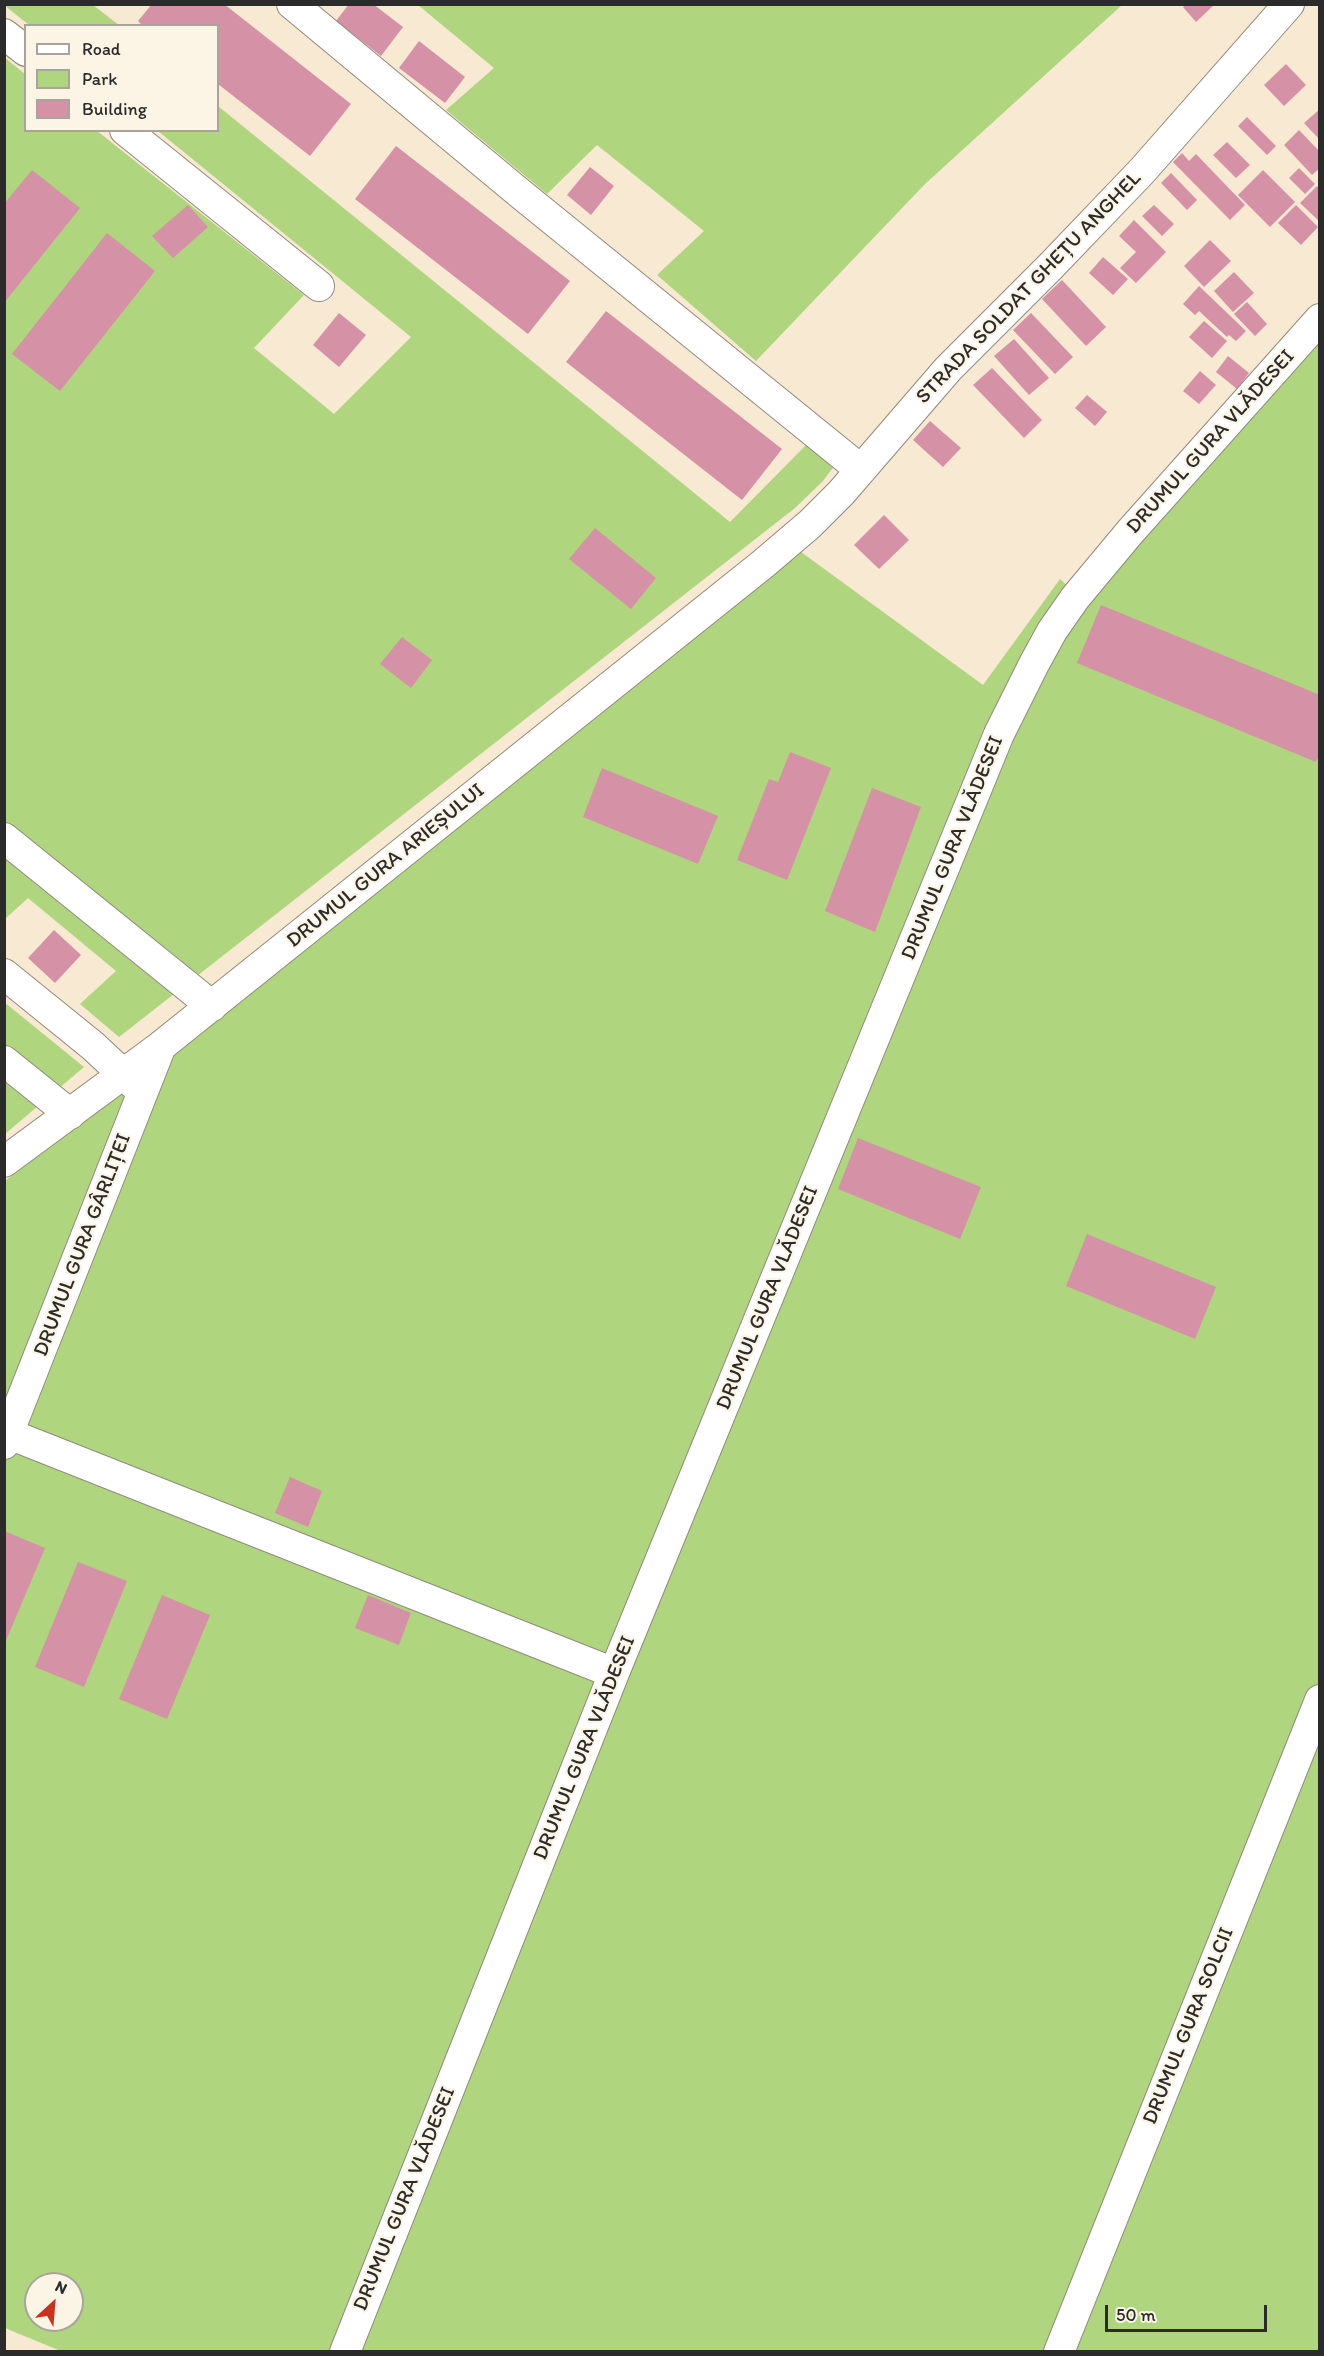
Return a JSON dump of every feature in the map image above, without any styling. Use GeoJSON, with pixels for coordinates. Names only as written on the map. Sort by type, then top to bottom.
{"type":"FeatureCollection","features":[{"type":"Feature","properties":{"kind":"street"},"geometry":{"type":"LineString","coordinates":[[292,4],[522,195],[861,470]]}},
{"type":"Feature","properties":{"kind":"street","name":"STRADA SOLDAT GHEȚU ANGHEL"},"geometry":{"type":"LineString","coordinates":[[763,564],[826,508],[948,369],[1150,163],[1288,4]]}},
{"type":"Feature","properties":{"kind":"street"},"geometry":{"type":"LineString","coordinates":[[4,34],[24,49]]}},
{"type":"Feature","properties":{"kind":"street"},"geometry":{"type":"LineString","coordinates":[[127,132],[319,286]]}},
{"type":"Feature","properties":{"kind":"street","name":"DRUMUL GURA VLĂDESEI"},"geometry":{"type":"LineString","coordinates":[[345,2352],[614,1674],[999,734],[1052,631],[1075,598],[1130,532],[1320,319]]}},
{"type":"Feature","properties":{"kind":"street","name":"DRUMUL GURA ARIEȘULUI"},"geometry":{"type":"LineString","coordinates":[[4,1162],[70,1114],[134,1083],[161,1047],[763,564]]}},
{"type":"Feature","properties":{"kind":"street"},"geometry":{"type":"LineString","coordinates":[[4,838],[212,1006]]}},
{"type":"Feature","properties":{"kind":"street"},"geometry":{"type":"LineString","coordinates":[[4,974],[134,1083]]}},
{"type":"Feature","properties":{"kind":"street"},"geometry":{"type":"LineString","coordinates":[[4,1062],[70,1114]]}},
{"type":"Feature","properties":{"kind":"street","name":"DRUMUL GURA GÂRLIȚEI"},"geometry":{"type":"LineString","coordinates":[[7,1439],[134,1083]]}},
{"type":"Feature","properties":{"kind":"street"},"geometry":{"type":"LineString","coordinates":[[7,1439],[614,1674]]}},
{"type":"Feature","properties":{"kind":"street","name":"DRUMUL GURA SOLCII"},"geometry":{"type":"LineString","coordinates":[[1059,2352],[1320,1700]]}},
{"type":"Feature","properties":{"kind":"green space"},"geometry":{"type":"Polygon","coordinates":[[[4,5],[93,5],[118,24],[28,24],[4,5]]]}},
{"type":"Feature","properties":{"kind":"green space"},"geometry":{"type":"Polygon","coordinates":[[[418,5],[1122,5],[925,184],[756,361],[657,275],[704,231],[597,145],[547,194],[446,110],[494,68],[418,5]]]}},
{"type":"Feature","properties":{"kind":"green space"},"geometry":{"type":"Polygon","coordinates":[[[4,57],[24,73],[24,132],[98,132],[304,295],[254,348],[334,414],[411,337],[159,132],[219,132],[219,107],[730,522],[809,442],[835,465],[823,481],[795,508],[119,1037],[80,1004],[116,971],[28,898],[5,919],[4,57]]]}},
{"type":"Feature","properties":{"kind":"green space"},"geometry":{"type":"Polygon","coordinates":[[[1319,332],[1319,2351],[63,2352],[5,2328],[5,1181],[164,1057],[797,549],[983,685],[1060,579],[1071,589],[1319,332]]]}},
{"type":"Feature","properties":{"kind":"green space"},"geometry":{"type":"Polygon","coordinates":[[[4,1002],[84,1067],[5,1134],[4,1134],[4,1002]]]}},
{"type":"Feature","properties":{"kind":"building"},"geometry":{"type":"Polygon","coordinates":[[[152,4],[224,4],[351,104],[310,156],[219,85],[219,24],[141,24],[138,21],[152,4]]]}},
{"type":"Feature","properties":{"kind":"building"},"geometry":{"type":"Polygon","coordinates":[[[349,4],[373,4],[403,27],[381,56],[336,21],[349,4]]]}},
{"type":"Feature","properties":{"kind":"building"},"geometry":{"type":"Polygon","coordinates":[[[1186,4],[1215,4],[1196,22],[1183,7],[1186,4]]]}},
{"type":"Feature","properties":{"kind":"building"},"geometry":{"type":"Polygon","coordinates":[[[419,41],[465,77],[445,103],[399,68],[419,41]]]}},
{"type":"Feature","properties":{"kind":"building"},"geometry":{"type":"Polygon","coordinates":[[[1286,64],[1306,85],[1284,106],[1264,85],[1286,64]]]}},
{"type":"Feature","properties":{"kind":"building"},"geometry":{"type":"Polygon","coordinates":[[[1320,109],[1320,140],[1304,123],[1320,109]]]}},
{"type":"Feature","properties":{"kind":"building"},"geometry":{"type":"Polygon","coordinates":[[[1247,117],[1276,146],[1267,155],[1238,126],[1247,117]]]}},
{"type":"Feature","properties":{"kind":"building"},"geometry":{"type":"Polygon","coordinates":[[[1299,130],[1320,152],[1320,168],[1312,175],[1284,145],[1299,130]]]}},
{"type":"Feature","properties":{"kind":"building"},"geometry":{"type":"Polygon","coordinates":[[[1227,142],[1250,165],[1236,178],[1213,155],[1227,142]]]}},
{"type":"Feature","properties":{"kind":"building"},"geometry":{"type":"Polygon","coordinates":[[[396,146],[570,281],[528,334],[355,199],[396,146]]]}},
{"type":"Feature","properties":{"kind":"building"},"geometry":{"type":"Polygon","coordinates":[[[1182,153],[1189,161],[1196,154],[1245,205],[1230,220],[1173,162],[1182,153]]]}},
{"type":"Feature","properties":{"kind":"building"},"geometry":{"type":"Polygon","coordinates":[[[590,167],[614,186],[591,215],[567,195],[590,167]]]}},
{"type":"Feature","properties":{"kind":"building"},"geometry":{"type":"Polygon","coordinates":[[[1299,168],[1315,184],[1305,194],[1289,178],[1299,168]]]}},
{"type":"Feature","properties":{"kind":"building"},"geometry":{"type":"Polygon","coordinates":[[[32,170],[80,208],[4,303],[4,204],[32,170]]]}},
{"type":"Feature","properties":{"kind":"building"},"geometry":{"type":"Polygon","coordinates":[[[1263,170],[1295,202],[1270,227],[1238,195],[1263,170]]]}},
{"type":"Feature","properties":{"kind":"building"},"geometry":{"type":"Polygon","coordinates":[[[1171,173],[1197,200],[1187,210],[1161,183],[1171,173]]]}},
{"type":"Feature","properties":{"kind":"building"},"geometry":{"type":"Polygon","coordinates":[[[1317,186],[1320,189],[1320,222],[1300,203],[1317,186]]]}},
{"type":"Feature","properties":{"kind":"building"},"geometry":{"type":"Polygon","coordinates":[[[188,205],[208,227],[173,258],[152,236],[188,205]]]}},
{"type":"Feature","properties":{"kind":"building"},"geometry":{"type":"Polygon","coordinates":[[[1154,205],[1174,224],[1162,236],[1142,216],[1154,205]]]}},
{"type":"Feature","properties":{"kind":"building"},"geometry":{"type":"Polygon","coordinates":[[[1296,205],[1318,227],[1301,245],[1278,223],[1296,205]]]}},
{"type":"Feature","properties":{"kind":"building"},"geometry":{"type":"Polygon","coordinates":[[[1134,220],[1166,252],[1136,283],[1120,268],[1136,252],[1119,236],[1134,220]]]}},
{"type":"Feature","properties":{"kind":"building"},"geometry":{"type":"Polygon","coordinates":[[[107,233],[155,271],[60,391],[12,354],[107,233]]]}},
{"type":"Feature","properties":{"kind":"building"},"geometry":{"type":"Polygon","coordinates":[[[1210,240],[1231,261],[1204,287],[1184,266],[1210,240]]]}},
{"type":"Feature","properties":{"kind":"building"},"geometry":{"type":"Polygon","coordinates":[[[1103,257],[1128,279],[1113,295],[1089,273],[1103,257]]]}},
{"type":"Feature","properties":{"kind":"building"},"geometry":{"type":"Polygon","coordinates":[[[1234,272],[1254,293],[1233,312],[1214,291],[1234,272]]]}},
{"type":"Feature","properties":{"kind":"building"},"geometry":{"type":"Polygon","coordinates":[[[1062,280],[1106,327],[1086,346],[1042,299],[1062,280]]]}},
{"type":"Feature","properties":{"kind":"building"},"geometry":{"type":"Polygon","coordinates":[[[1199,286],[1246,331],[1236,341],[1229,335],[1227,337],[1199,311],[1195,315],[1183,304],[1199,286]]]}},
{"type":"Feature","properties":{"kind":"building"},"geometry":{"type":"Polygon","coordinates":[[[1247,302],[1267,324],[1255,336],[1234,314],[1247,302]]]}},
{"type":"Feature","properties":{"kind":"building"},"geometry":{"type":"Polygon","coordinates":[[[606,311],[782,449],[742,500],[566,362],[606,311]]]}},
{"type":"Feature","properties":{"kind":"building"},"geometry":{"type":"Polygon","coordinates":[[[339,313],[366,335],[339,367],[313,345],[339,313]]]}},
{"type":"Feature","properties":{"kind":"building"},"geometry":{"type":"Polygon","coordinates":[[[1031,313],[1073,357],[1055,374],[1013,330],[1031,313]]]}},
{"type":"Feature","properties":{"kind":"building"},"geometry":{"type":"Polygon","coordinates":[[[1204,321],[1227,341],[1212,358],[1189,337],[1204,321]]]}},
{"type":"Feature","properties":{"kind":"building"},"geometry":{"type":"Polygon","coordinates":[[[1014,339],[1049,378],[1029,395],[994,356],[1014,339]]]}},
{"type":"Feature","properties":{"kind":"building"},"geometry":{"type":"Polygon","coordinates":[[[1228,356],[1249,373],[1237,389],[1216,372],[1228,356]]]}},
{"type":"Feature","properties":{"kind":"building"},"geometry":{"type":"Polygon","coordinates":[[[992,368],[1042,420],[1024,438],[973,385],[992,368]]]}},
{"type":"Feature","properties":{"kind":"building"},"geometry":{"type":"Polygon","coordinates":[[[1200,371],[1216,385],[1199,404],[1183,391],[1200,371]]]}},
{"type":"Feature","properties":{"kind":"building"},"geometry":{"type":"Polygon","coordinates":[[[1087,395],[1107,412],[1095,426],[1075,408],[1087,395]]]}},
{"type":"Feature","properties":{"kind":"building"},"geometry":{"type":"Polygon","coordinates":[[[930,421],[961,448],[943,467],[913,440],[930,421]]]}},
{"type":"Feature","properties":{"kind":"building"},"geometry":{"type":"Polygon","coordinates":[[[884,515],[909,540],[879,569],[854,545],[884,515]]]}},
{"type":"Feature","properties":{"kind":"building"},"geometry":{"type":"Polygon","coordinates":[[[595,528],[656,578],[631,609],[569,559],[595,528]]]}},
{"type":"Feature","properties":{"kind":"building"},"geometry":{"type":"Polygon","coordinates":[[[1101,605],[1320,695],[1320,754],[1316,762],[1077,663],[1101,605]]]}},
{"type":"Feature","properties":{"kind":"building"},"geometry":{"type":"Polygon","coordinates":[[[402,637],[432,660],[411,688],[380,664],[402,637]]]}},
{"type":"Feature","properties":{"kind":"building"},"geometry":{"type":"Polygon","coordinates":[[[790,752],[831,768],[787,880],[737,860],[769,779],[778,782],[790,752]]]}},
{"type":"Feature","properties":{"kind":"building"},"geometry":{"type":"Polygon","coordinates":[[[602,768],[718,816],[698,864],[583,817],[602,768]]]}},
{"type":"Feature","properties":{"kind":"building"},"geometry":{"type":"Polygon","coordinates":[[[872,788],[921,807],[875,932],[825,911],[872,788]]]}},
{"type":"Feature","properties":{"kind":"building"},"geometry":{"type":"Polygon","coordinates":[[[54,930],[81,955],[55,983],[28,958],[54,930]]]}},
{"type":"Feature","properties":{"kind":"building"},"geometry":{"type":"Polygon","coordinates":[[[858,1138],[981,1187],[960,1239],[838,1189],[858,1138]]]}},
{"type":"Feature","properties":{"kind":"building"},"geometry":{"type":"Polygon","coordinates":[[[1087,1234],[1216,1287],[1195,1339],[1066,1286],[1087,1234]]]}},
{"type":"Feature","properties":{"kind":"building"},"geometry":{"type":"Polygon","coordinates":[[[290,1477],[322,1491],[308,1527],[275,1513],[290,1477]]]}},
{"type":"Feature","properties":{"kind":"building"},"geometry":{"type":"Polygon","coordinates":[[[4,1531],[45,1548],[5,1643],[4,1643],[4,1531]]]}},
{"type":"Feature","properties":{"kind":"building"},"geometry":{"type":"Polygon","coordinates":[[[78,1562],[127,1581],[84,1687],[35,1667],[78,1562]]]}},
{"type":"Feature","properties":{"kind":"building"},"geometry":{"type":"Polygon","coordinates":[[[162,1595],[210,1615],[167,1719],[119,1699],[162,1595]]]}},
{"type":"Feature","properties":{"kind":"building"},"geometry":{"type":"Polygon","coordinates":[[[368,1595],[411,1613],[399,1645],[355,1628],[368,1595]]]}}]}
